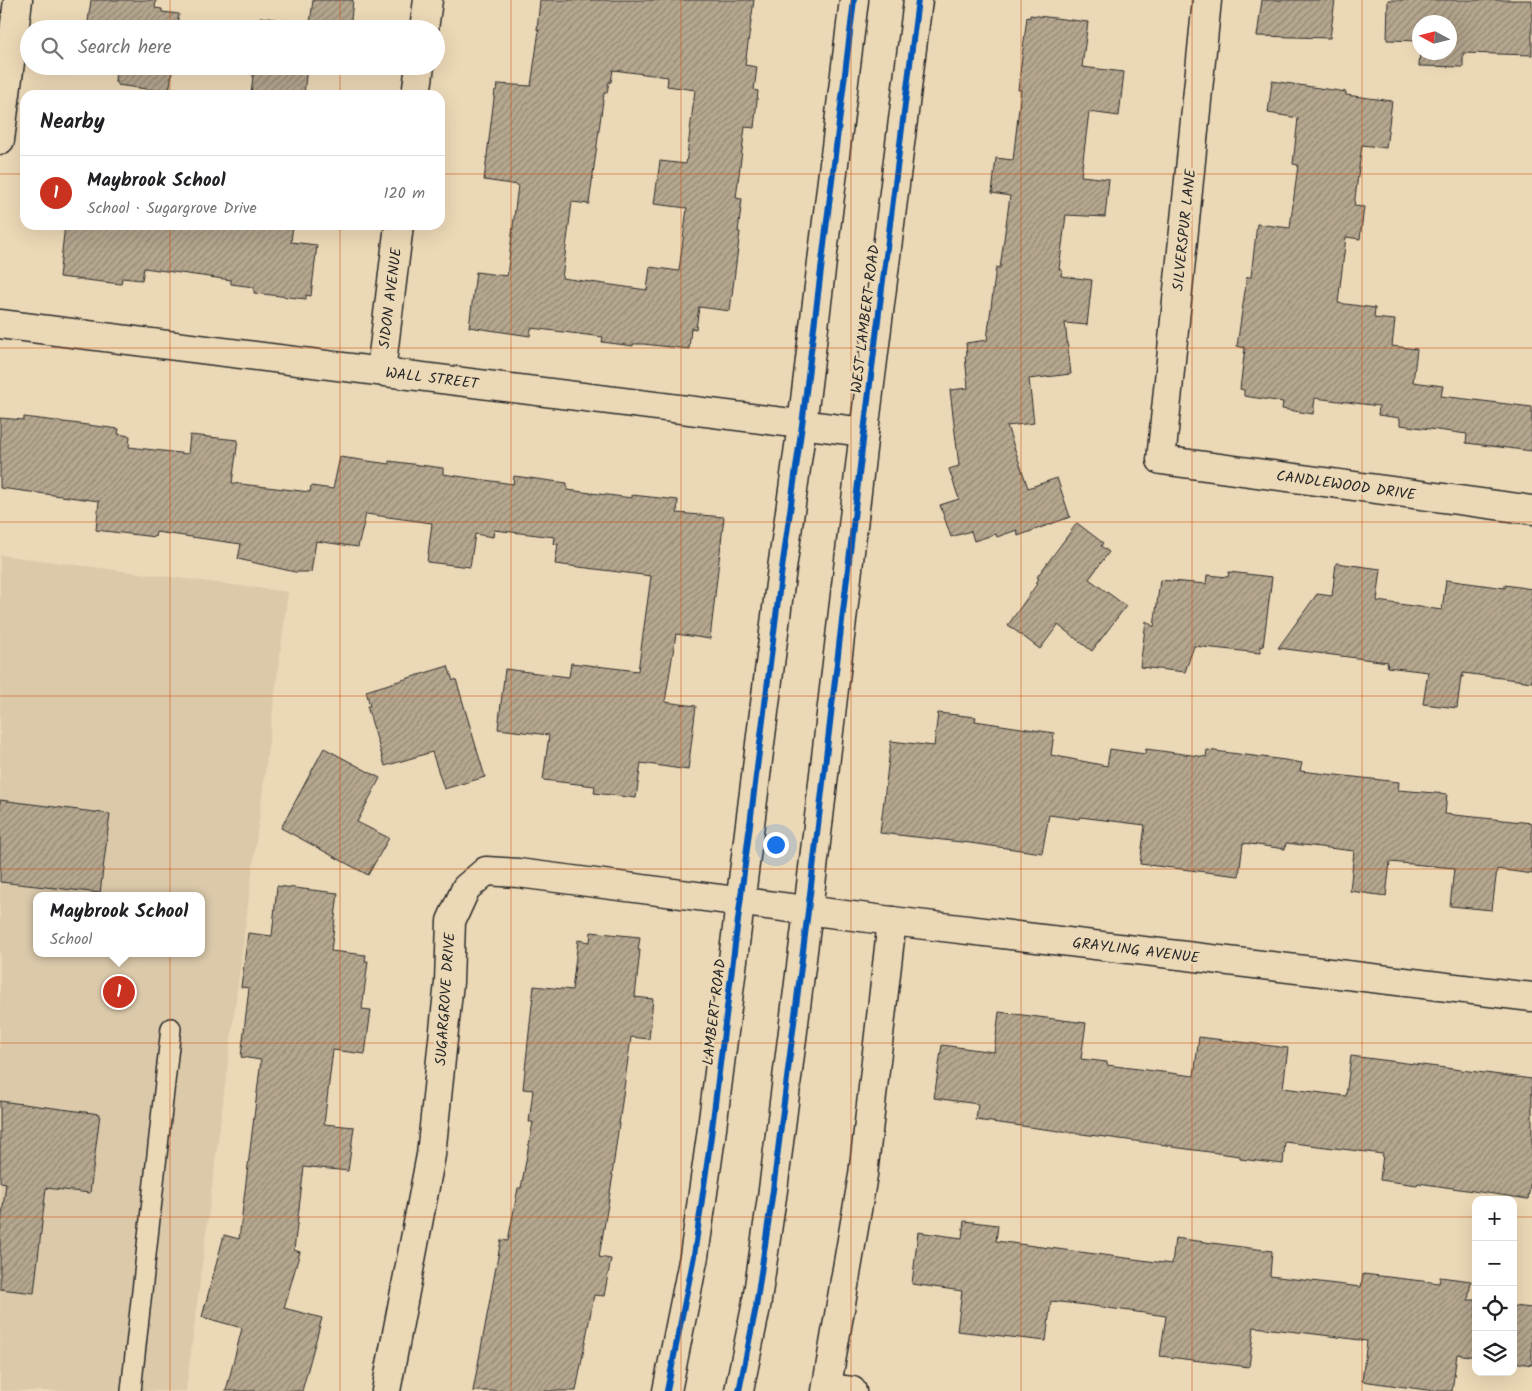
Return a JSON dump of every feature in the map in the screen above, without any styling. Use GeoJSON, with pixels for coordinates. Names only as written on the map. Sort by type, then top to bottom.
{"type":"FeatureCollection","features":[{"type":"Feature","properties":{"kind":"street"},"geometry":{"type":"LineString","coordinates":[[0,140],[18,0]]}},
{"type":"Feature","properties":{"kind":"street"},"geometry":{"type":"LineString","coordinates":[[425,20],[428,0]]}},
{"type":"Feature","properties":{"kind":"street"},"geometry":{"type":"LineString","coordinates":[[802,425],[854,0]]}},
{"type":"Feature","properties":{"kind":"street","name":"WEST LAMBERT ROAD"},"geometry":{"type":"LineString","coordinates":[[808,911],[864,432],[918,0]]}},
{"type":"Feature","properties":{"kind":"street","name":"SILVERSPUR LANE"},"geometry":{"type":"LineString","coordinates":[[1161,460],[1207,0]]}},
{"type":"Feature","properties":{"kind":"street"},"geometry":{"type":"LineString","coordinates":[[417,90],[419,75]]}},
{"type":"Feature","properties":{"kind":"street","name":"SIDON AVENUE"},"geometry":{"type":"LineString","coordinates":[[381,371],[398,230]]}},
{"type":"Feature","properties":{"kind":"street","name":"WALL STREET"},"geometry":{"type":"LineString","coordinates":[[0,324],[864,432]]}},
{"type":"Feature","properties":{"kind":"street","name":"LAMBERT ROAD"},"geometry":{"type":"LineString","coordinates":[[667,1391],[694,1256],[802,425]]}},
{"type":"Feature","properties":{"kind":"street","name":"CANDLEWOOD DRIVE"},"geometry":{"type":"LineString","coordinates":[[1161,460],[1532,510]]}},
{"type":"Feature","properties":{"kind":"street","name":"SUGARGROVE DRIVE"},"geometry":{"type":"LineString","coordinates":[[386,1391],[431,1154],[449,982],[451,921],[466,888],[486,871],[518,873],[741,902]]}},
{"type":"Feature","properties":{"kind":"street","name":"GRAYLING AVENUE"},"geometry":{"type":"LineString","coordinates":[[741,902],[1532,997]]}},
{"type":"Feature","properties":{"kind":"street"},"geometry":{"type":"LineString","coordinates":[[739,1391],[762,1268],[808,911]]}},
{"type":"Feature","properties":{"kind":"street"},"geometry":{"type":"LineString","coordinates":[[835,1390],[863,1175],[892,921]]}},
{"type":"Feature","properties":{"kind":"lane"},"geometry":{"type":"LineString","coordinates":[[131,1391],[171,1028]]}},
{"type":"Feature","properties":{"kind":"shaded area"},"geometry":{"type":"Polygon","coordinates":[[[0,555],[288,592],[186,1391],[0,1391],[0,555]]]}},
{"type":"Feature","properties":{"kind":"building"},"geometry":{"type":"Polygon","coordinates":[[[91,0],[156,0],[155,8],[162,9],[162,12],[179,14],[178,20],[88,20],[91,0]]]}},
{"type":"Feature","properties":{"kind":"building"},"geometry":{"type":"Polygon","coordinates":[[[313,0],[353,0],[351,20],[310,20],[313,0]]]}},
{"type":"Feature","properties":{"kind":"building"},"geometry":{"type":"Polygon","coordinates":[[[540,0],[754,0],[745,65],[757,67],[754,90],[758,91],[754,128],[745,127],[736,198],[742,199],[738,232],[740,232],[730,311],[699,307],[696,329],[691,328],[689,349],[643,344],[633,344],[633,346],[602,342],[603,337],[531,328],[530,336],[469,327],[476,272],[507,276],[518,185],[484,180],[495,90],[497,90],[498,84],[531,86],[539,30],[537,30],[540,0]],[[613,70],[607,93],[604,93],[589,204],[572,202],[562,278],[647,290],[650,267],[679,271],[687,208],[654,204],[660,161],[686,164],[695,90],[667,86],[668,77],[613,70]]]}},
{"type":"Feature","properties":{"kind":"building"},"geometry":{"type":"Polygon","coordinates":[[[1262,0],[1335,0],[1330,38],[1257,36],[1262,0]]]}},
{"type":"Feature","properties":{"kind":"building"},"geometry":{"type":"Polygon","coordinates":[[[1388,0],[1532,0],[1532,55],[1463,53],[1463,67],[1419,66],[1419,60],[1457,60],[1457,15],[1412,15],[1412,41],[1387,40],[1388,0]]]}},
{"type":"Feature","properties":{"kind":"building"},"geometry":{"type":"Polygon","coordinates":[[[1030,15],[1088,22],[1082,67],[1124,72],[1119,116],[1089,112],[1081,176],[1109,179],[1105,217],[1066,215],[1059,269],[1062,270],[1061,276],[1092,280],[1087,325],[1065,323],[1071,374],[1029,379],[1034,423],[1007,426],[1028,488],[1057,478],[1070,517],[1018,536],[1017,530],[997,537],[996,534],[974,541],[971,531],[951,537],[940,505],[959,499],[949,469],[959,466],[950,390],[968,388],[965,356],[967,356],[966,343],[987,340],[996,267],[1000,268],[1010,196],[992,193],[996,158],[1013,160],[1021,90],[1018,90],[1027,17],[1030,18],[1030,15]]]}},
{"type":"Feature","properties":{"kind":"building"},"geometry":{"type":"Polygon","coordinates":[[[260,17],[281,20],[260,20],[260,17]]]}},
{"type":"Feature","properties":{"kind":"building"},"geometry":{"type":"Polygon","coordinates":[[[115,75],[172,75],[169,90],[117,85],[117,82],[115,82],[115,75]]]}},
{"type":"Feature","properties":{"kind":"building"},"geometry":{"type":"Polygon","coordinates":[[[253,75],[306,75],[305,90],[252,90],[253,75]]]}},
{"type":"Feature","properties":{"kind":"building"},"geometry":{"type":"Polygon","coordinates":[[[1272,81],[1346,92],[1346,95],[1392,101],[1386,148],[1362,145],[1354,206],[1364,207],[1360,239],[1346,237],[1338,303],[1375,308],[1374,318],[1395,320],[1392,346],[1417,349],[1413,382],[1443,386],[1441,396],[1532,407],[1532,451],[1466,443],[1467,434],[1400,425],[1400,418],[1378,415],[1379,406],[1315,398],[1313,414],[1282,409],[1283,402],[1244,396],[1244,390],[1240,389],[1245,348],[1237,346],[1247,277],[1251,277],[1257,224],[1290,228],[1298,165],[1293,164],[1298,118],[1268,113],[1272,81]]]}},
{"type":"Feature","properties":{"kind":"building"},"geometry":{"type":"Polygon","coordinates":[[[64,230],[292,230],[291,242],[317,245],[311,296],[306,295],[306,299],[254,293],[254,287],[231,284],[231,280],[144,268],[142,280],[122,278],[121,284],[59,277],[64,230]]]}},
{"type":"Feature","properties":{"kind":"building"},"geometry":{"type":"Polygon","coordinates":[[[24,417],[119,429],[118,434],[130,436],[129,447],[188,454],[190,435],[238,440],[232,483],[310,492],[311,486],[333,489],[340,457],[389,464],[389,461],[443,468],[443,474],[513,484],[514,476],[567,483],[567,490],[632,498],[632,495],[678,500],[677,513],[724,517],[710,639],[676,634],[665,702],[696,706],[688,770],[641,763],[636,798],[594,793],[595,786],[543,780],[549,735],[498,729],[505,669],[569,677],[571,663],[638,671],[651,576],[555,564],[558,544],[554,544],[555,537],[494,530],[493,537],[475,534],[470,567],[427,562],[432,523],[366,514],[358,547],[316,541],[311,572],[295,572],[238,559],[241,544],[156,532],[155,537],[96,530],[99,501],[0,488],[0,418],[24,420],[24,417]]]}},
{"type":"Feature","properties":{"kind":"building"},"geometry":{"type":"Polygon","coordinates":[[[1077,523],[1103,543],[1101,546],[1109,552],[1089,579],[1126,606],[1092,651],[1058,625],[1040,649],[1008,625],[1037,584],[1035,583],[1039,578],[1037,577],[1077,523]]]}},
{"type":"Feature","properties":{"kind":"building"},"geometry":{"type":"Polygon","coordinates":[[[1336,563],[1381,569],[1377,601],[1442,610],[1446,580],[1505,588],[1505,585],[1532,589],[1532,682],[1463,673],[1457,708],[1423,704],[1428,672],[1387,667],[1388,662],[1278,648],[1317,594],[1332,596],[1336,563]]]}},
{"type":"Feature","properties":{"kind":"building"},"geometry":{"type":"Polygon","coordinates":[[[1229,572],[1272,577],[1263,647],[1261,646],[1260,653],[1194,646],[1185,672],[1140,667],[1146,621],[1154,627],[1160,580],[1206,584],[1207,575],[1228,577],[1229,572]]]}},
{"type":"Feature","properties":{"kind":"building"},"geometry":{"type":"Polygon","coordinates":[[[448,666],[453,681],[456,679],[485,777],[444,789],[432,752],[385,766],[367,706],[370,706],[366,691],[448,666]]]}},
{"type":"Feature","properties":{"kind":"building"},"geometry":{"type":"Polygon","coordinates":[[[938,713],[976,717],[975,721],[1054,733],[1051,755],[1107,766],[1110,749],[1145,754],[1146,749],[1206,757],[1207,750],[1302,763],[1300,771],[1399,782],[1398,790],[1447,794],[1445,814],[1532,823],[1532,874],[1497,869],[1492,910],[1450,906],[1454,868],[1390,862],[1386,896],[1350,891],[1354,851],[1286,843],[1285,849],[1243,843],[1239,876],[1140,864],[1145,825],[1080,817],[1079,819],[1049,815],[1042,853],[880,833],[891,741],[934,746],[938,713]]]}},
{"type":"Feature","properties":{"kind":"building"},"geometry":{"type":"Polygon","coordinates":[[[324,748],[380,778],[357,822],[389,838],[368,875],[281,828],[324,748]]]}},
{"type":"Feature","properties":{"kind":"building"},"geometry":{"type":"Polygon","coordinates":[[[0,800],[110,814],[100,892],[0,882],[0,800]]]}},
{"type":"Feature","properties":{"kind":"building"},"geometry":{"type":"Polygon","coordinates":[[[277,886],[338,893],[331,951],[366,955],[365,961],[368,961],[362,1009],[371,1010],[365,1054],[333,1050],[324,1124],[354,1127],[348,1171],[304,1167],[294,1250],[300,1252],[284,1308],[322,1318],[302,1391],[226,1391],[242,1328],[202,1317],[224,1235],[239,1239],[261,1060],[241,1057],[249,988],[241,987],[248,933],[272,936],[277,886]]]}},
{"type":"Feature","properties":{"kind":"building"},"geometry":{"type":"Polygon","coordinates":[[[591,932],[640,937],[635,997],[653,999],[649,1039],[631,1037],[613,1175],[599,1257],[611,1259],[604,1296],[594,1295],[576,1391],[473,1391],[501,1240],[508,1241],[518,1188],[521,1188],[533,1122],[529,1122],[533,1090],[523,1089],[534,986],[572,990],[578,940],[590,942],[591,932]]]}},
{"type":"Feature","properties":{"kind":"building"},"geometry":{"type":"Polygon","coordinates":[[[999,1012],[1086,1023],[1081,1059],[1107,1062],[1107,1065],[1194,1076],[1199,1037],[1288,1048],[1283,1088],[1346,1096],[1351,1056],[1532,1079],[1532,1174],[1528,1199],[1418,1183],[1417,1185],[1380,1180],[1383,1154],[1285,1142],[1283,1164],[1240,1159],[1240,1156],[1173,1146],[976,1120],[978,1104],[934,1098],[942,1045],[994,1052],[999,1012]]]}},
{"type":"Feature","properties":{"kind":"building"},"geometry":{"type":"Polygon","coordinates":[[[0,1101],[100,1114],[90,1193],[46,1188],[34,1293],[0,1289],[0,1232],[6,1183],[0,1182],[0,1101]]]}},
{"type":"Feature","properties":{"kind":"building"},"geometry":{"type":"Polygon","coordinates":[[[964,1221],[998,1225],[996,1241],[1172,1264],[1175,1238],[1272,1251],[1270,1276],[1361,1287],[1363,1274],[1439,1283],[1440,1277],[1471,1281],[1468,1300],[1472,1300],[1472,1356],[1457,1354],[1452,1391],[1434,1391],[1362,1381],[1367,1341],[1254,1327],[1249,1367],[1160,1356],[1166,1316],[1086,1305],[1051,1301],[1046,1341],[957,1331],[962,1291],[912,1284],[918,1232],[962,1238],[964,1221]]]}},
{"type":"Feature","properties":{"kind":"building"},"geometry":{"type":"Polygon","coordinates":[[[1517,1306],[1532,1308],[1532,1365],[1517,1363],[1517,1306]]]}},
{"type":"Feature","properties":{"kind":"cycle path"},"geometry":{"type":"LineString","coordinates":[[667,1391],[694,1256],[711,1136],[854,0]]}},
{"type":"Feature","properties":{"kind":"cycle path"},"geometry":{"type":"LineString","coordinates":[[739,1391],[756,1307],[773,1190],[918,0]]}},
{"type":"Feature","properties":{"kind":"place","name":"Maybrook School"},"geometry":{"type":"Point","coordinates":[119,992]}}]}
